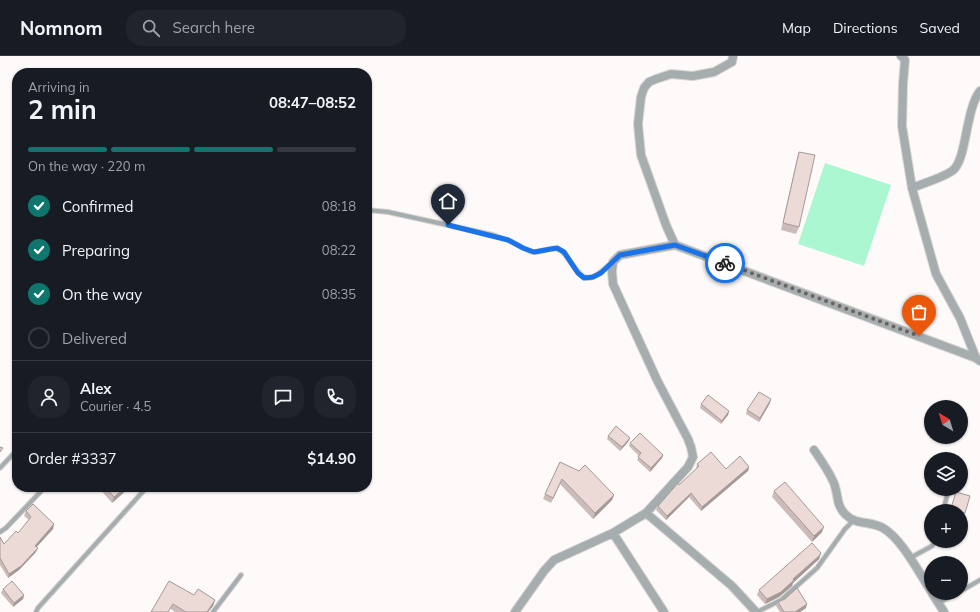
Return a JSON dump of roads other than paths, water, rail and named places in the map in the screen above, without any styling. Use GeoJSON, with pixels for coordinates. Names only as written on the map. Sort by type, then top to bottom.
{"type":"FeatureCollection","features":[{"type":"Feature","properties":{"kind":"street"},"geometry":{"type":"LineString","coordinates":[[675,245],[666,225],[641,155],[638,124],[641,97],[644,88],[649,82],[671,74],[693,76],[714,72],[732,62],[733,56]]}},
{"type":"Feature","properties":{"kind":"street"},"geometry":{"type":"LineString","coordinates":[[901,56],[905,60],[902,126],[912,188],[936,274],[960,318],[978,359]]}},
{"type":"Feature","properties":{"kind":"street"},"geometry":{"type":"LineString","coordinates":[[912,188],[953,170],[961,157],[970,112],[980,91]]}},
{"type":"Feature","properties":{"kind":"street"},"geometry":{"type":"LineString","coordinates":[[515,612],[544,571],[554,560],[613,533],[646,513],[688,467],[693,457],[691,447],[656,380],[613,284],[613,262],[620,255],[675,245],[978,359]]}},
{"type":"Feature","properties":{"kind":"street"},"geometry":{"type":"LineString","coordinates":[[814,450],[833,481],[837,502],[845,515],[853,521],[870,523],[883,528],[900,544],[924,580]]}},
{"type":"Feature","properties":{"kind":"street"},"geometry":{"type":"LineString","coordinates":[[646,513],[732,586],[756,612]]}},
{"type":"Feature","properties":{"kind":"street"},"geometry":{"type":"LineString","coordinates":[[613,533],[661,611]]}},
{"type":"Feature","properties":{"kind":"street"},"geometry":{"type":"LineString","coordinates":[[936,600],[944,612]]}},
{"type":"Feature","properties":{"kind":"lane"},"geometry":{"type":"LineString","coordinates":[[372,210],[388,212],[493,235],[534,252],[557,248],[564,252],[578,273],[584,278],[593,277],[601,273],[613,262]]}},
{"type":"Feature","properties":{"kind":"lane"},"geometry":{"type":"LineString","coordinates":[[0,468],[12,455]]}},
{"type":"Feature","properties":{"kind":"lane"},"geometry":{"type":"LineString","coordinates":[[0,532],[6,528],[39,492]]}},
{"type":"Feature","properties":{"kind":"lane"},"geometry":{"type":"LineString","coordinates":[[36,612],[55,588],[142,492]]}},
{"type":"Feature","properties":{"kind":"lane"},"geometry":{"type":"LineString","coordinates":[[756,612],[781,600],[816,568],[845,529],[853,521]]}},
{"type":"Feature","properties":{"kind":"lane"},"geometry":{"type":"LineString","coordinates":[[910,558],[928,548]]}},
{"type":"Feature","properties":{"kind":"lane"},"geometry":{"type":"LineString","coordinates":[[213,612],[241,575]]}},
{"type":"Feature","properties":{"kind":"lane"},"geometry":{"type":"LineString","coordinates":[[968,587],[980,580]]}},
{"type":"Feature","properties":{"kind":"lane"},"geometry":{"type":"LineString","coordinates":[[938,603],[944,600]]}}]}
